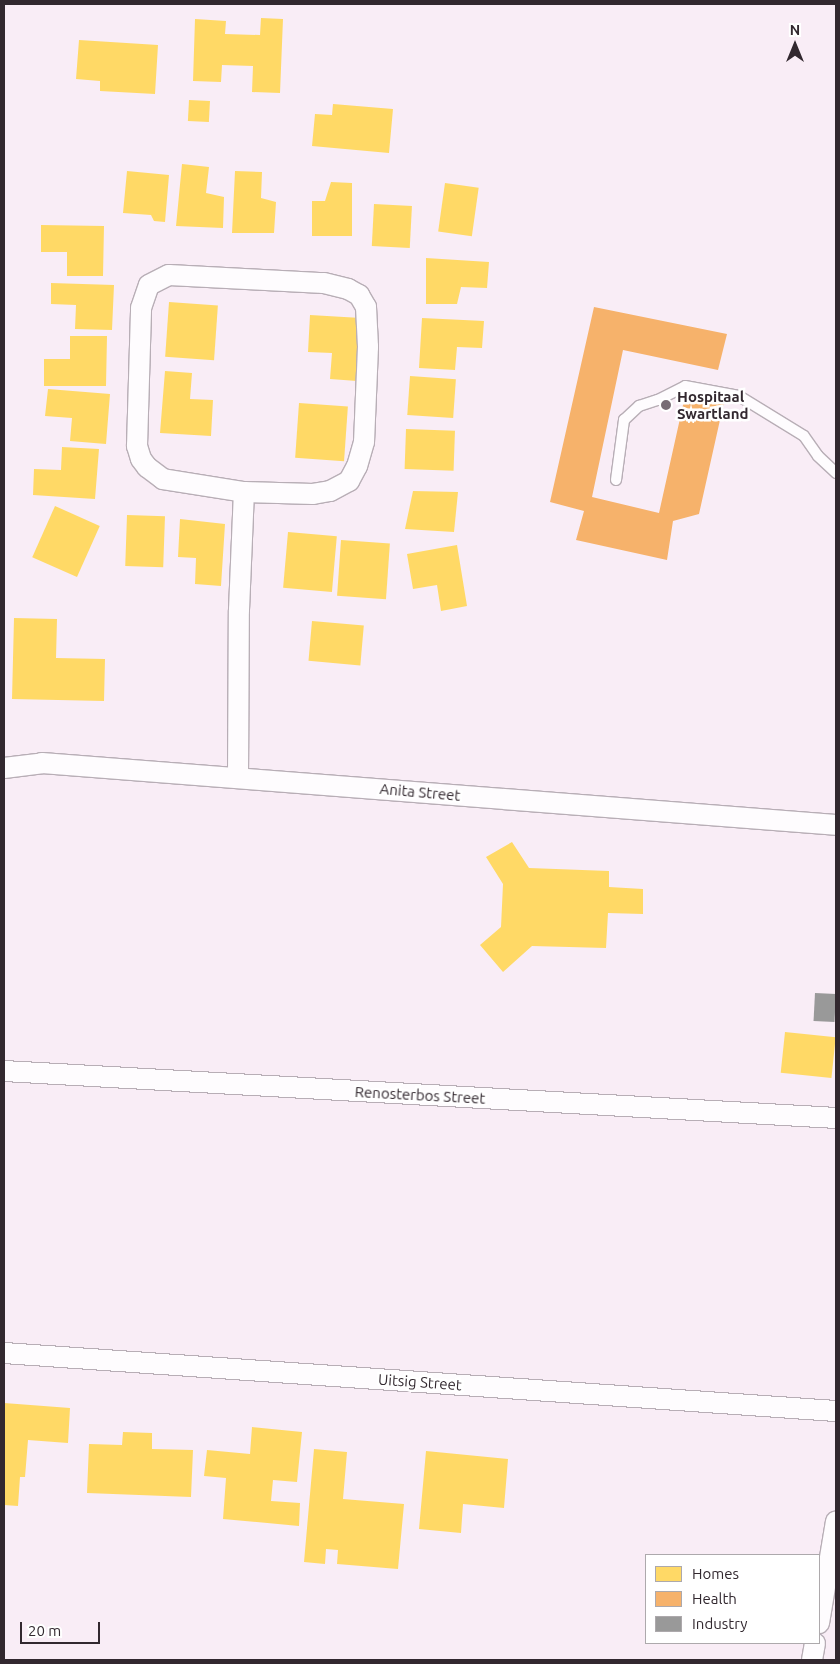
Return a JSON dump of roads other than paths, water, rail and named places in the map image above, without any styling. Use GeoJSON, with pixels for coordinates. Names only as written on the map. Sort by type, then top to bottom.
{"type":"FeatureCollection","features":[{"type":"Feature","properties":{"kind":"street"},"geometry":{"type":"LineString","coordinates":[[169,275],[324,283],[348,289],[359,295],[366,307],[368,347],[364,442],[357,466],[349,480],[330,491],[313,494],[244,492],[163,479],[141,458],[136,446],[141,308],[149,285],[155,280],[169,275]]}},
{"type":"Feature","properties":{"kind":"street"},"geometry":{"type":"LineString","coordinates":[[238,777],[239,610],[244,492]]}},
{"type":"Feature","properties":{"kind":"street","name":"Anita Street"},"geometry":{"type":"LineString","coordinates":[[4,768],[42,763],[836,825]]}},
{"type":"Feature","properties":{"kind":"street","name":"Renosterbos Street"},"geometry":{"type":"LineString","coordinates":[[4,1071],[836,1118]]}},
{"type":"Feature","properties":{"kind":"street","name":"Uitsig Street"},"geometry":{"type":"LineString","coordinates":[[4,1353],[836,1411]]}},
{"type":"Feature","properties":{"kind":"street"},"geometry":{"type":"LineString","coordinates":[[820,1617],[836,1521]]}},
{"type":"Feature","properties":{"kind":"street"},"geometry":{"type":"LineString","coordinates":[[812,1660],[815,1644]]}},
{"type":"Feature","properties":{"kind":"lane"},"geometry":{"type":"LineString","coordinates":[[616,480],[624,420],[639,406],[658,400],[685,386],[739,396],[804,436],[818,456],[836,473]]}},
{"type":"Feature","properties":{"kind":"place","name":"Hospitaal Swartland"},"geometry":{"type":"Point","coordinates":[666,405]}}]}
